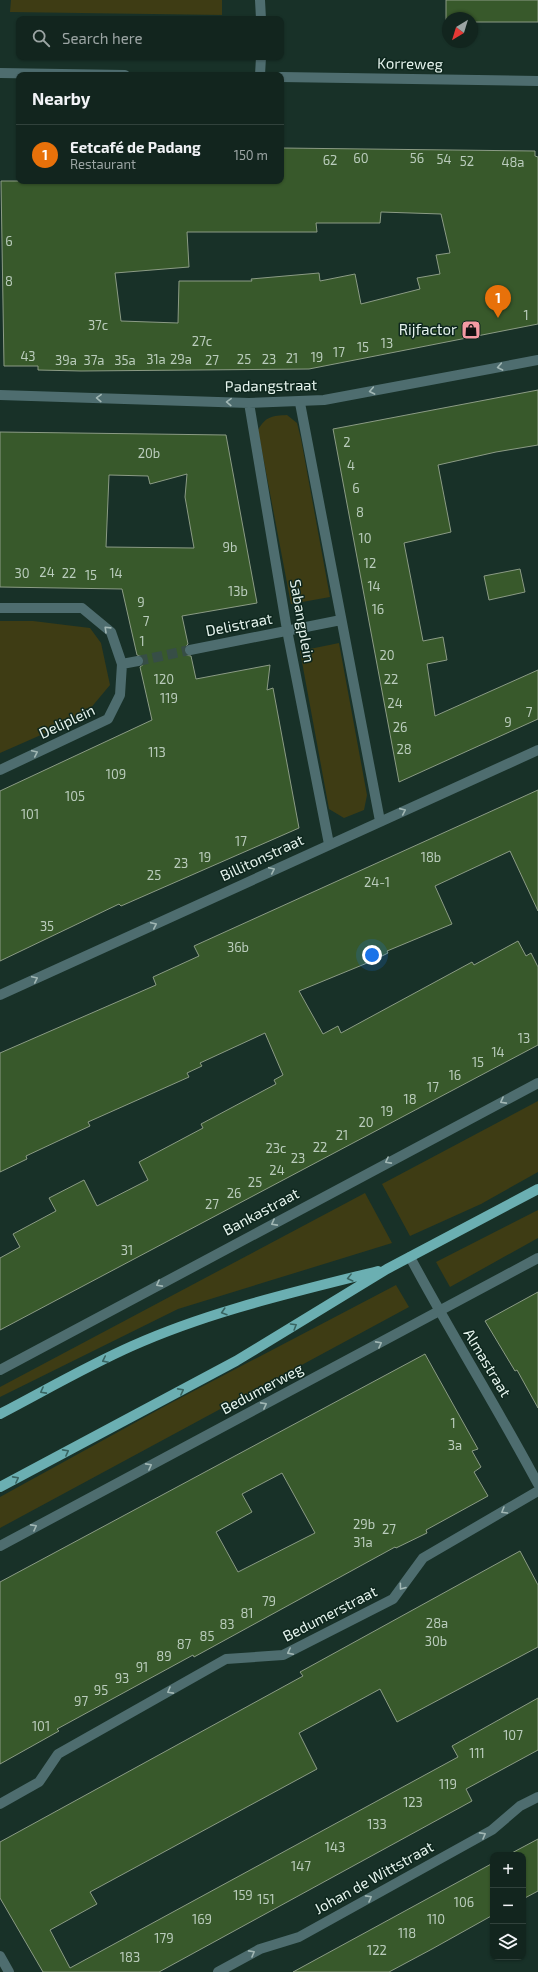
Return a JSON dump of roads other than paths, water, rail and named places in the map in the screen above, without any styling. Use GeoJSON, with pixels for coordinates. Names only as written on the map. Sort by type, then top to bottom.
{"type":"FeatureCollection","features":[{"type":"Feature","properties":{"kind":"main road"},"geometry":{"type":"LineString","coordinates":[[0,1487],[236,1361],[388,1269],[538,1188]]}},
{"type":"Feature","properties":{"kind":"main road"},"geometry":{"type":"LineString","coordinates":[[0,1414],[132,1346],[197,1321],[268,1298],[388,1269]]}},
{"type":"Feature","properties":{"kind":"street"},"geometry":{"type":"LineString","coordinates":[[260,0],[260,16]]}},
{"type":"Feature","properties":{"kind":"street"},"geometry":{"type":"LineString","coordinates":[[260,72],[261,60]]}},
{"type":"Feature","properties":{"kind":"street"},"geometry":{"type":"LineString","coordinates":[[0,73],[16,73]]}},
{"type":"Feature","properties":{"kind":"street","name":"Korreweg"},"geometry":{"type":"LineString","coordinates":[[284,78],[538,81]]}},
{"type":"Feature","properties":{"kind":"street","name":"Padangstraat"},"geometry":{"type":"LineString","coordinates":[[0,395],[249,403],[300,402],[324,400],[538,360]]}},
{"type":"Feature","properties":{"kind":"street"},"geometry":{"type":"LineString","coordinates":[[300,402],[380,821]]}},
{"type":"Feature","properties":{"kind":"street","name":"Sabangplein"},"geometry":{"type":"LineString","coordinates":[[249,403],[287,630],[329,844]]}},
{"type":"Feature","properties":{"kind":"street","name":"Deliplein"},"geometry":{"type":"LineString","coordinates":[[0,608],[82,608],[111,632],[122,664],[120,695],[108,719],[0,770]]}},
{"type":"Feature","properties":{"kind":"street","name":"Delistraat"},"geometry":{"type":"LineString","coordinates":[[190,650],[341,620]]}},
{"type":"Feature","properties":{"kind":"street"},"geometry":{"type":"LineString","coordinates":[[122,664],[138,661]]}},
{"type":"Feature","properties":{"kind":"street","name":"Billitonstraat"},"geometry":{"type":"LineString","coordinates":[[0,995],[538,750]]}},
{"type":"Feature","properties":{"kind":"street","name":"Bankastraat"},"geometry":{"type":"LineString","coordinates":[[0,1370],[538,1083]]}},
{"type":"Feature","properties":{"kind":"street","name":"Almastraat"},"geometry":{"type":"LineString","coordinates":[[410,1257],[439,1312],[509,1430],[538,1484]]}},
{"type":"Feature","properties":{"kind":"street","name":"Bedumerweg"},"geometry":{"type":"LineString","coordinates":[[0,1546],[538,1258]]}},
{"type":"Feature","properties":{"kind":"street","name":"Bedumerstraat"},"geometry":{"type":"LineString","coordinates":[[0,1804],[39,1782],[58,1754],[226,1659],[283,1656],[393,1599],[423,1558],[538,1491]]}},
{"type":"Feature","properties":{"kind":"street","name":"Johan de Wittstraat"},"geometry":{"type":"LineString","coordinates":[[218,1972],[260,1949],[299,1937],[492,1830],[520,1806],[538,1797]]}},
{"type":"Feature","properties":{"kind":"street"},"geometry":{"type":"LineString","coordinates":[[0,1956],[9,1972]]}},
{"type":"Feature","properties":{"kind":"tunnel"},"geometry":{"type":"LineString","coordinates":[[138,661],[190,650]]}},
{"type":"Feature","properties":{"kind":"place","name":"Eetcafé de Padang"},"geometry":{"type":"Point","coordinates":[498,318]}},
{"type":"Feature","properties":{"kind":"place","name":"Rijfactor"},"geometry":{"type":"Point","coordinates":[471,330]}}]}
